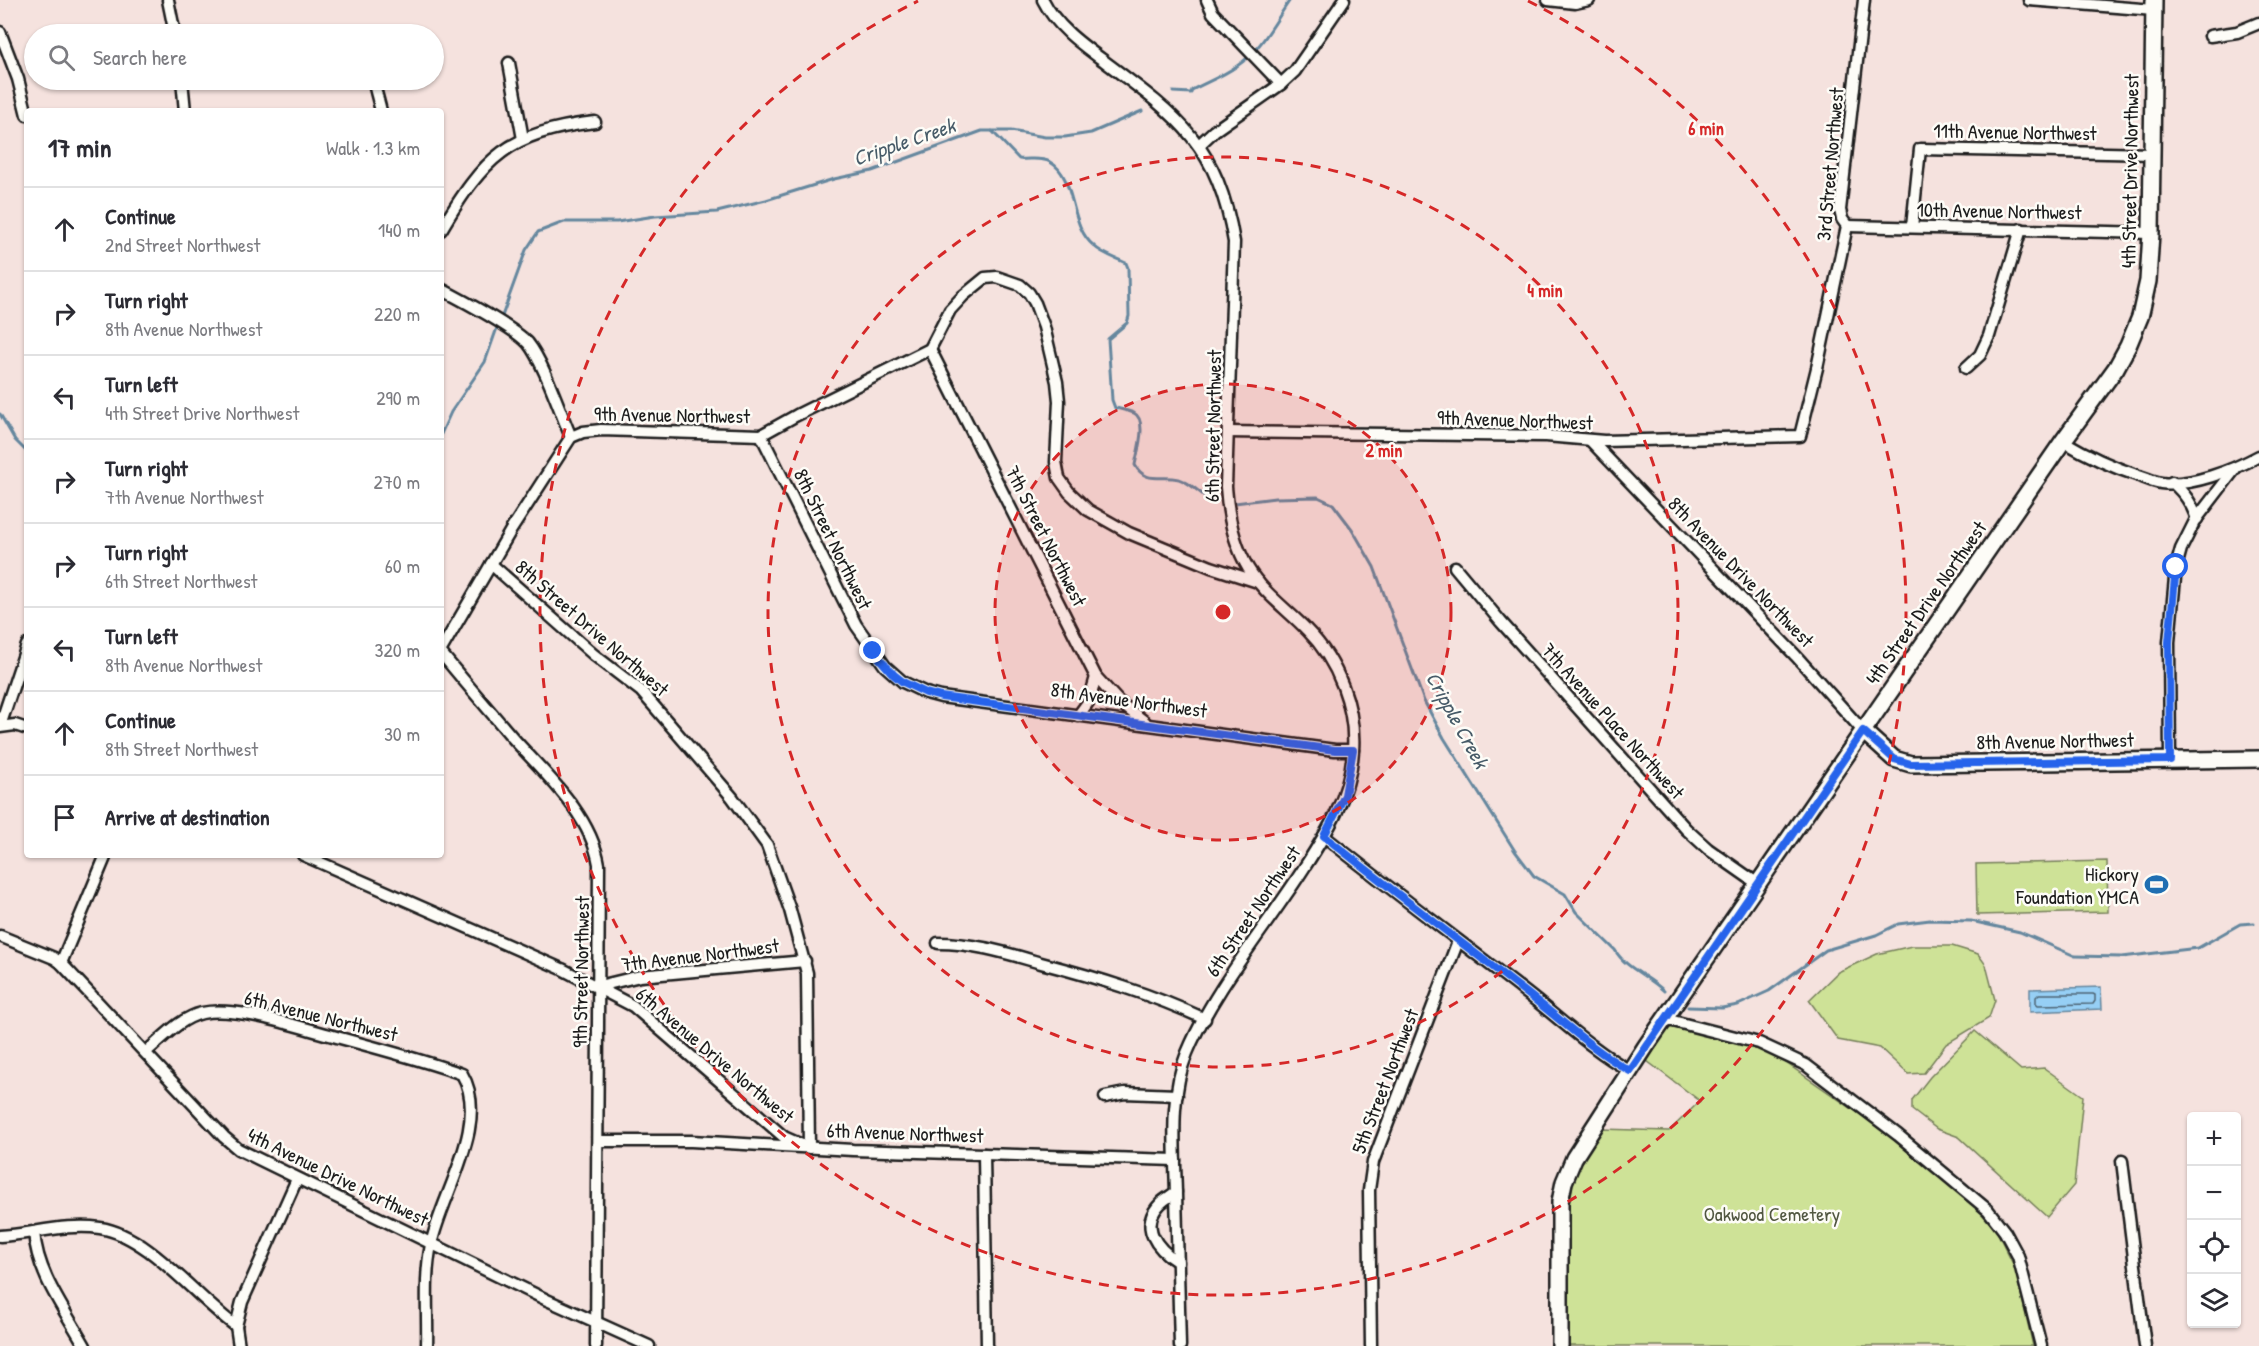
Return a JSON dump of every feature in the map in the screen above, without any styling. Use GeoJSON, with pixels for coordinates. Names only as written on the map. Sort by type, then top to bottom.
{"type":"FeatureCollection","features":[{"type":"Feature","properties":{"kind":"main road","name":"4th Street Drive Northwest"},"geometry":{"type":"LineString","coordinates":[[1560,1346],[1560,1202],[1566,1175],[1574,1158],[1630,1071],[1758,884],[2116,368],[2136,329],[2148,281],[2151,233],[2154,5]]}},
{"type":"Feature","properties":{"kind":"main road","name":"8th Avenue Northwest"},"geometry":{"type":"LineString","coordinates":[[1863,731],[1894,759],[1911,764],[2259,759]]}},
{"type":"Feature","properties":{"kind":"street"},"geometry":{"type":"LineString","coordinates":[[168,0],[173,24]]}},
{"type":"Feature","properties":{"kind":"street","name":"6th Street Northwest"},"geometry":{"type":"LineString","coordinates":[[1043,0],[1058,24],[1175,117],[1199,145],[1223,195],[1234,242],[1226,487],[1231,524],[1240,552],[1258,582],[1309,632],[1333,665],[1348,704],[1353,750],[1345,795],[1324,836],[1221,992],[1187,1053],[1177,1095],[1176,1192],[1180,1346]]}},
{"type":"Feature","properties":{"kind":"street"},"geometry":{"type":"LineString","coordinates":[[1207,0],[1213,13],[1281,84]]}},
{"type":"Feature","properties":{"kind":"street"},"geometry":{"type":"LineString","coordinates":[[1199,145],[1214,131],[1281,84],[1297,68],[1344,0]]}},
{"type":"Feature","properties":{"kind":"street"},"geometry":{"type":"LineString","coordinates":[[1548,0],[1575,3],[1589,0]]}},
{"type":"Feature","properties":{"kind":"street","name":"3rd Street Northwest"},"geometry":{"type":"LineString","coordinates":[[1800,436],[1847,226],[1840,210],[1864,0]]}},
{"type":"Feature","properties":{"kind":"street"},"geometry":{"type":"LineString","coordinates":[[2029,0],[2154,5]]}},
{"type":"Feature","properties":{"kind":"street"},"geometry":{"type":"LineString","coordinates":[[2210,36],[2237,32],[2259,23]]}},
{"type":"Feature","properties":{"kind":"street"},"geometry":{"type":"LineString","coordinates":[[0,32],[18,79],[25,108]]}},
{"type":"Feature","properties":{"kind":"street"},"geometry":{"type":"LineString","coordinates":[[509,63],[523,139]]}},
{"type":"Feature","properties":{"kind":"street"},"geometry":{"type":"LineString","coordinates":[[183,90],[185,108]]}},
{"type":"Feature","properties":{"kind":"street"},"geometry":{"type":"LineString","coordinates":[[376,90],[380,108]]}},
{"type":"Feature","properties":{"kind":"street"},"geometry":{"type":"LineString","coordinates":[[444,225],[463,193],[492,159],[523,139],[555,128],[595,122]]}},
{"type":"Feature","properties":{"kind":"street","name":"11th Avenue Northwest"},"geometry":{"type":"LineString","coordinates":[[1912,227],[1920,149],[2153,154]]}},
{"type":"Feature","properties":{"kind":"street","name":"10th Avenue Northwest"},"geometry":{"type":"LineString","coordinates":[[1847,226],[2151,233]]}},
{"type":"Feature","properties":{"kind":"street"},"geometry":{"type":"LineString","coordinates":[[1966,368],[1980,356],[1989,336],[2021,229]]}},
{"type":"Feature","properties":{"kind":"street"},"geometry":{"type":"LineString","coordinates":[[930,349],[950,310],[970,289],[985,278],[997,277],[1020,285],[1035,303],[1050,345],[1059,401],[1056,462],[1059,477],[1078,502],[1129,532],[1211,567],[1258,582]]}},
{"type":"Feature","properties":{"kind":"street"},"geometry":{"type":"LineString","coordinates":[[444,291],[514,331],[526,342],[536,356],[571,437]]}},
{"type":"Feature","properties":{"kind":"street","name":"9th Avenue Northwest"},"geometry":{"type":"LineString","coordinates":[[444,646],[491,564],[571,437],[583,432],[601,430],[761,435],[930,349]]}},
{"type":"Feature","properties":{"kind":"street","name":"7th Street Northwest"},"geometry":{"type":"LineString","coordinates":[[930,349],[1096,677],[1119,702],[1148,724]]}},
{"type":"Feature","properties":{"kind":"street","name":"9th Avenue Northwest"},"geometry":{"type":"LineString","coordinates":[[1228,432],[1546,436],[1590,440],[1659,441],[1800,436]]}},
{"type":"Feature","properties":{"kind":"street","name":"8th Street Northwest"},"geometry":{"type":"LineString","coordinates":[[761,435],[856,625],[879,659],[903,682]]}},
{"type":"Feature","properties":{"kind":"street","name":"8th Avenue Drive Northwest"},"geometry":{"type":"LineString","coordinates":[[1590,440],[1796,656],[1863,731]]}},
{"type":"Feature","properties":{"kind":"street"},"geometry":{"type":"LineString","coordinates":[[2064,441],[2086,456],[2161,483],[2186,482],[2235,469],[2259,456]]}},
{"type":"Feature","properties":{"kind":"street"},"geometry":{"type":"LineString","coordinates":[[2170,760],[2169,642],[2172,585],[2181,549],[2197,519],[2235,469]]}},
{"type":"Feature","properties":{"kind":"street"},"geometry":{"type":"LineString","coordinates":[[2172,482],[2186,494],[2192,503],[2197,519]]}},
{"type":"Feature","properties":{"kind":"street","name":"8th Street Drive Northwest"},"geometry":{"type":"LineString","coordinates":[[491,564],[594,655],[641,690],[754,824],[771,851],[805,961],[808,1015],[809,1148]]}},
{"type":"Feature","properties":{"kind":"street","name":"7th Avenue Place Northwest"},"geometry":{"type":"LineString","coordinates":[[1455,567],[1501,622],[1686,829],[1707,849],[1758,884]]}},
{"type":"Feature","properties":{"kind":"street"},"geometry":{"type":"LineString","coordinates":[[24,654],[0,726],[15,724],[24,728]]}},
{"type":"Feature","properties":{"kind":"street","name":"9th Street Northwest"},"geometry":{"type":"LineString","coordinates":[[444,655],[567,800],[591,836],[599,864],[596,1346]]}},
{"type":"Feature","properties":{"kind":"street"},"geometry":{"type":"LineString","coordinates":[[1078,716],[1089,701],[1096,677]]}},
{"type":"Feature","properties":{"kind":"street","name":"8th Avenue Northwest"},"geometry":{"type":"LineString","coordinates":[[903,682],[941,697],[1335,750],[1353,750]]}},
{"type":"Feature","properties":{"kind":"street"},"geometry":{"type":"LineString","coordinates":[[1324,836],[1597,1049],[1630,1071]]}},
{"type":"Feature","properties":{"kind":"street"},"geometry":{"type":"LineString","coordinates":[[61,963],[105,858]]}},
{"type":"Feature","properties":{"kind":"street","name":"6th Avenue Drive Northwest"},"geometry":{"type":"LineString","coordinates":[[310,858],[599,986],[633,1006],[784,1137],[809,1148]]}},
{"type":"Feature","properties":{"kind":"street","name":"4th Avenue Drive Northwest"},"geometry":{"type":"LineString","coordinates":[[0,936],[61,963],[231,1143],[250,1156],[649,1346]]}},
{"type":"Feature","properties":{"kind":"street","name":"5th Street Northwest"},"geometry":{"type":"LineString","coordinates":[[1371,1346],[1370,1176],[1373,1162],[1458,941]]}},
{"type":"Feature","properties":{"kind":"street"},"geometry":{"type":"LineString","coordinates":[[938,943],[981,946],[1105,980],[1166,1001],[1205,1019]]}},
{"type":"Feature","properties":{"kind":"street","name":"7th Avenue Northwest"},"geometry":{"type":"LineString","coordinates":[[599,986],[640,976],[805,961]]}},
{"type":"Feature","properties":{"kind":"street","name":"6th Avenue Northwest"},"geometry":{"type":"LineString","coordinates":[[146,1052],[187,1018],[201,1013],[222,1012],[278,1021],[432,1063],[462,1074],[470,1095],[467,1140],[431,1243]]}},
{"type":"Feature","properties":{"kind":"street"},"geometry":{"type":"LineString","coordinates":[[1665,1020],[1768,1047],[1806,1065],[1894,1132],[1988,1210],[2005,1232],[2018,1256],[2041,1346]]}},
{"type":"Feature","properties":{"kind":"street"},"geometry":{"type":"LineString","coordinates":[[1105,1097],[1125,1094],[1177,1095]]}},
{"type":"Feature","properties":{"kind":"street","name":"6th Avenue Northwest"},"geometry":{"type":"LineString","coordinates":[[598,1141],[691,1141],[809,1148],[1176,1160]]}},
{"type":"Feature","properties":{"kind":"street"},"geometry":{"type":"LineString","coordinates":[[984,1154],[987,1346]]}},
{"type":"Feature","properties":{"kind":"street"},"geometry":{"type":"LineString","coordinates":[[2122,1161],[2145,1346]]}},
{"type":"Feature","properties":{"kind":"street"},"geometry":{"type":"LineString","coordinates":[[239,1346],[236,1326],[242,1302],[297,1179]]}},
{"type":"Feature","properties":{"kind":"street"},"geometry":{"type":"LineString","coordinates":[[1176,1192],[1161,1203],[1151,1222],[1153,1239],[1163,1252],[1178,1262]]}},
{"type":"Feature","properties":{"kind":"street"},"geometry":{"type":"LineString","coordinates":[[0,1236],[72,1228],[101,1228],[129,1238],[143,1247],[236,1326]]}},
{"type":"Feature","properties":{"kind":"street"},"geometry":{"type":"LineString","coordinates":[[34,1232],[37,1257],[85,1346]]}},
{"type":"Feature","properties":{"kind":"street"},"geometry":{"type":"LineString","coordinates":[[427,1346],[428,1264],[431,1243]]}},
{"type":"Feature","properties":{"kind":"green space"},"geometry":{"type":"Polygon","coordinates":[[[2107,861],[2108,912],[1977,915],[1976,864],[2107,861]]]}},
{"type":"Feature","properties":{"kind":"green space"},"geometry":{"type":"Polygon","coordinates":[[[1912,946],[1952,946],[1978,954],[1986,965],[1995,1000],[1989,1018],[1946,1044],[1924,1073],[1908,1074],[1880,1048],[1838,1040],[1809,1000],[1838,972],[1877,954],[1912,946]]]}},
{"type":"Feature","properties":{"kind":"green space","name":"Oakwood Cemetery"},"geometry":{"type":"Polygon","coordinates":[[[1672,1027],[1764,1051],[1783,1061],[1868,1120],[1964,1194],[1996,1230],[2015,1268],[2033,1346],[1567,1346],[1565,1222],[1575,1174],[1601,1129],[1669,1131],[1700,1101],[1647,1061],[1667,1030],[1672,1027]]]}},
{"type":"Feature","properties":{"kind":"green space"},"geometry":{"type":"Polygon","coordinates":[[[1975,1031],[2021,1070],[2044,1068],[2083,1096],[2074,1185],[2047,1217],[1959,1137],[1937,1129],[1912,1110],[1912,1100],[1930,1077],[1975,1031]]]}},
{"type":"Feature","properties":{"kind":"water"},"geometry":{"type":"Polygon","coordinates":[[[2101,987],[2102,1009],[2030,1012],[2030,989],[2101,987]]]}},
{"type":"Feature","properties":{"kind":"waterway"},"geometry":{"type":"LineString","coordinates":[[1173,92],[1191,93],[1192,90],[1246,60],[1266,36],[1290,0]]}},
{"type":"Feature","properties":{"kind":"waterway","name":"Cripple Creek"},"geometry":{"type":"LineString","coordinates":[[501,319],[526,250],[538,232],[564,222],[617,222],[655,216],[717,212],[834,179],[872,171],[982,131],[1011,131],[1045,137],[1065,137],[1091,133],[1142,111]]}},
{"type":"Feature","properties":{"kind":"waterway","name":"Cripple Creek"},"geometry":{"type":"LineString","coordinates":[[992,131],[1019,159],[1046,160],[1059,169],[1065,178],[1080,226],[1086,237],[1101,251],[1126,263],[1129,316],[1127,323],[1108,339],[1112,400],[1115,408],[1134,413],[1140,422],[1141,429],[1135,465],[1139,471],[1149,477],[1179,479],[1212,502]]}},
{"type":"Feature","properties":{"kind":"waterway","name":"Cripple Creek"},"geometry":{"type":"LineString","coordinates":[[444,427],[451,412],[485,362],[498,325]]}},
{"type":"Feature","properties":{"kind":"waterway","name":"Cripple Creek"},"geometry":{"type":"LineString","coordinates":[[0,414],[15,440],[24,449]]}},
{"type":"Feature","properties":{"kind":"waterway","name":"Cripple Creek"},"geometry":{"type":"LineString","coordinates":[[1235,503],[1275,498],[1318,497],[1333,504],[1352,529],[1374,567],[1424,701],[1444,738],[1515,851],[1534,876],[1565,894],[1576,912],[1625,962],[1664,991]]}},
{"type":"Feature","properties":{"kind":"waterway","name":"Cripple Creek"},"geometry":{"type":"LineString","coordinates":[[1688,1007],[1722,1008],[1738,1005],[1769,991],[1826,950],[1876,935],[1898,924],[1930,920],[1971,921],[2020,932],[2075,956],[2122,957],[2198,948],[2240,924],[2254,923]]}},
{"type":"Feature","properties":{"kind":"place","name":"Hickory Foundation YMCA"},"geometry":{"type":"Point","coordinates":[2157,885]}},
{"type":"Feature","properties":{"kind":"route"},"geometry":{"type":"LineString","coordinates":[[873,651],[885,666],[903,682],[941,697],[1335,750],[1353,750],[1345,795],[1324,836],[1555,1014],[1589,1044],[1630,1071],[1863,731],[1894,759],[1911,764],[2170,760],[2169,642],[2172,585],[2176,567]]}}]}
